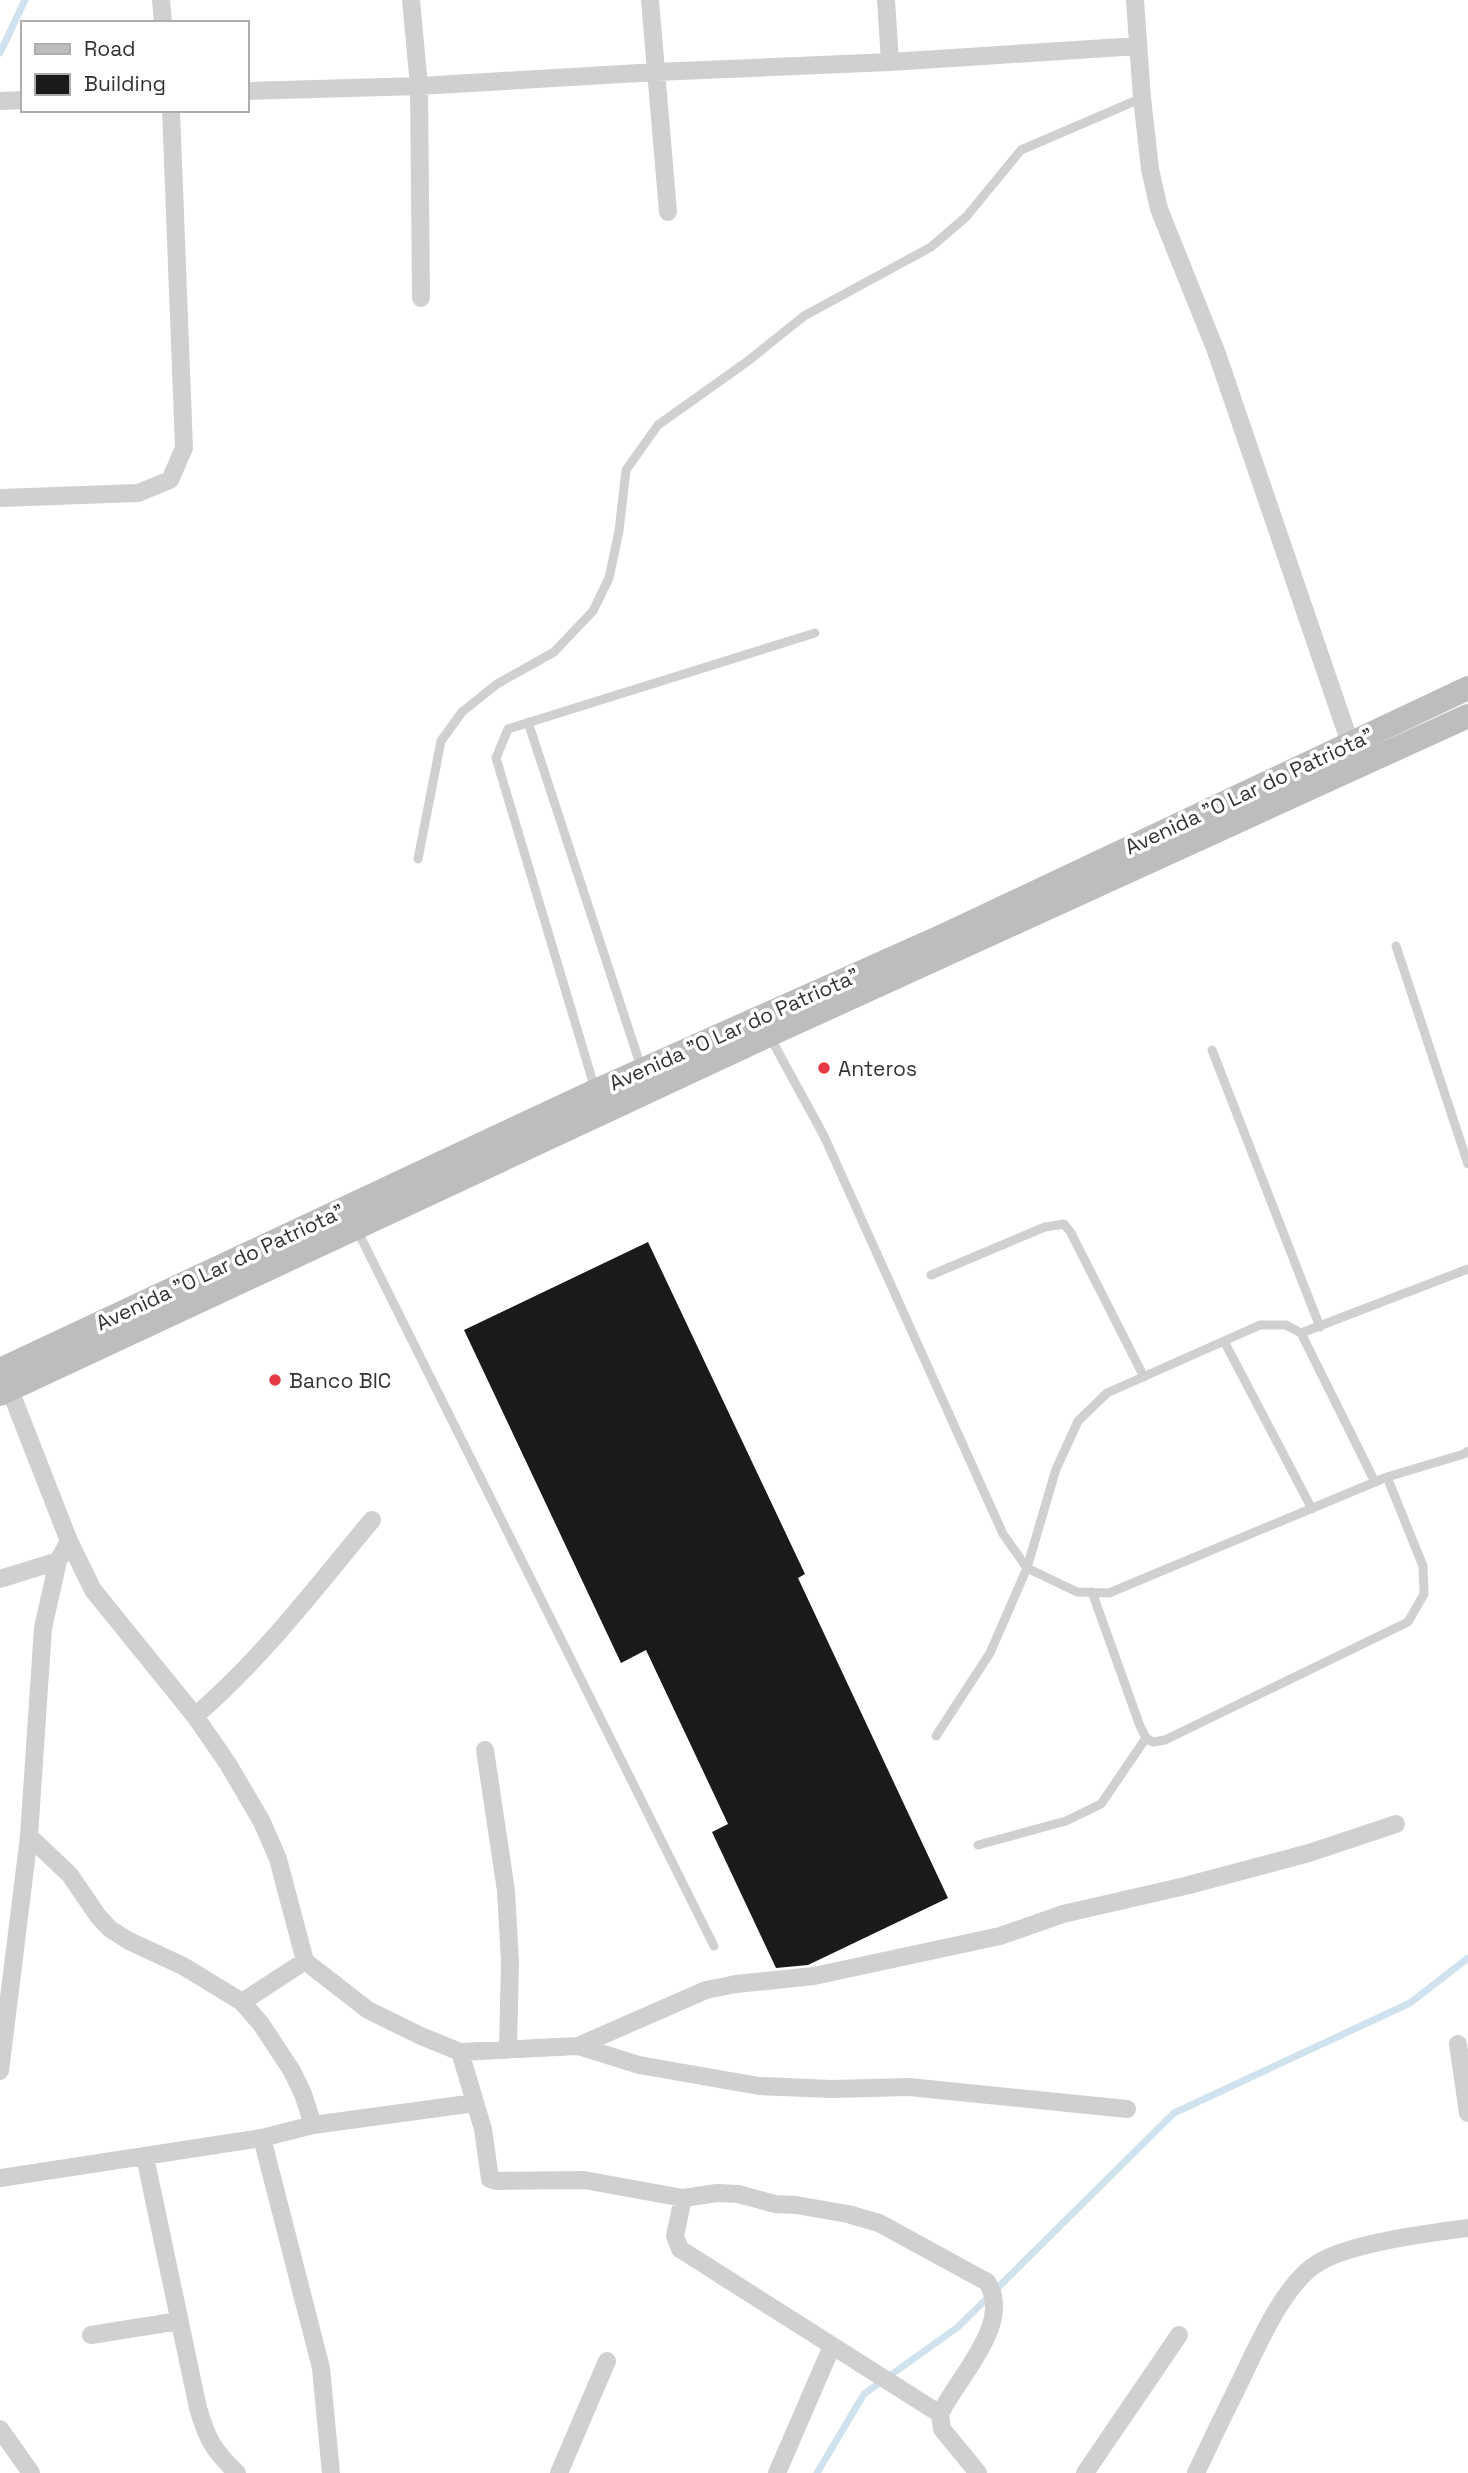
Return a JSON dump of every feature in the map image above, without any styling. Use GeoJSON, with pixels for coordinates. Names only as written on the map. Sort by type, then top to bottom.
{"type":"FeatureCollection","features":[{"type":"Feature","properties":{"kind":"main road","name":"Avenida \"O Lar do Patriota\""},"geometry":{"type":"LineString","coordinates":[[3,1385],[596,1091],[945,935],[1468,688]]}},
{"type":"Feature","properties":{"kind":"main road","name":"Avenida \"O Lar do Patriota\""},"geometry":{"type":"LineString","coordinates":[[3,1385],[356,1228],[769,1035],[1468,716]]}},
{"type":"Feature","properties":{"kind":"street"},"geometry":{"type":"LineString","coordinates":[[161,0],[163,21]]}},
{"type":"Feature","properties":{"kind":"street"},"geometry":{"type":"LineString","coordinates":[[411,0],[419,86],[421,298]]}},
{"type":"Feature","properties":{"kind":"street"},"geometry":{"type":"LineString","coordinates":[[650,0],[668,212]]}},
{"type":"Feature","properties":{"kind":"street"},"geometry":{"type":"LineString","coordinates":[[886,0],[890,62]]}},
{"type":"Feature","properties":{"kind":"street"},"geometry":{"type":"LineString","coordinates":[[1135,0],[1150,169],[1159,209],[1216,351],[1350,743]]}},
{"type":"Feature","properties":{"kind":"street"},"geometry":{"type":"LineString","coordinates":[[248,91],[419,86],[890,62],[1138,46]]}},
{"type":"Feature","properties":{"kind":"street"},"geometry":{"type":"LineString","coordinates":[[0,101],[21,100]]}},
{"type":"Feature","properties":{"kind":"street"},"geometry":{"type":"LineString","coordinates":[[0,498],[138,493],[170,480],[184,448],[171,112]]}},
{"type":"Feature","properties":{"kind":"street"},"geometry":{"type":"LineString","coordinates":[[3,1385],[69,1541],[93,1590],[195,1716],[228,1763],[262,1822],[278,1859],[305,1961],[368,2010],[460,2052],[578,2046],[639,2065],[759,2086],[831,2089],[909,2087],[1127,2109]]}},
{"type":"Feature","properties":{"kind":"street"},"geometry":{"type":"LineString","coordinates":[[195,1716],[252,1663],[372,1520]]}},
{"type":"Feature","properties":{"kind":"street"},"geometry":{"type":"LineString","coordinates":[[0,2071],[29,1836],[43,1628],[58,1561],[69,1541]]}},
{"type":"Feature","properties":{"kind":"street"},"geometry":{"type":"LineString","coordinates":[[0,1579],[58,1561]]}},
{"type":"Feature","properties":{"kind":"street"},"geometry":{"type":"LineString","coordinates":[[485,1750],[506,1891],[508,2048]]}},
{"type":"Feature","properties":{"kind":"street"},"geometry":{"type":"LineString","coordinates":[[578,2046],[706,1990],[814,1976],[1000,1936],[1063,1914],[1185,1886],[1309,1853],[1396,1824]]}},
{"type":"Feature","properties":{"kind":"street"},"geometry":{"type":"LineString","coordinates":[[29,1836],[70,1875],[110,1929],[129,1941],[183,1966],[242,2002],[261,2024],[292,2071],[313,2125]]}},
{"type":"Feature","properties":{"kind":"street"},"geometry":{"type":"LineString","coordinates":[[242,2002],[305,1961]]}},
{"type":"Feature","properties":{"kind":"street"},"geometry":{"type":"LineString","coordinates":[[1458,2044],[1468,2113]]}},
{"type":"Feature","properties":{"kind":"street"},"geometry":{"type":"LineString","coordinates":[[460,2052],[483,2129],[490,2179],[584,2180],[683,2198],[717,2193],[738,2194],[775,2204],[848,2214],[879,2223],[987,2282],[993,2290],[992,2324],[981,2348],[940,2414],[942,2429],[978,2473]]}},
{"type":"Feature","properties":{"kind":"street"},"geometry":{"type":"LineString","coordinates":[[0,2178],[262,2138],[313,2125],[475,2103]]}},
{"type":"Feature","properties":{"kind":"street"},"geometry":{"type":"LineString","coordinates":[[262,2138],[321,2368],[331,2473]]}},
{"type":"Feature","properties":{"kind":"street"},"geometry":{"type":"LineString","coordinates":[[145,2157],[206,2437],[219,2456],[237,2473]]}},
{"type":"Feature","properties":{"kind":"street"},"geometry":{"type":"LineString","coordinates":[[683,2198],[675,2236],[680,2249],[940,2414]]}},
{"type":"Feature","properties":{"kind":"street"},"geometry":{"type":"LineString","coordinates":[[1196,2473],[1271,2318],[1298,2281],[1317,2263],[1352,2250],[1435,2232],[1468,2228]]}},
{"type":"Feature","properties":{"kind":"street"},"geometry":{"type":"LineString","coordinates":[[90,2335],[179,2320]]}},
{"type":"Feature","properties":{"kind":"street"},"geometry":{"type":"LineString","coordinates":[[1085,2473],[1179,2335]]}},
{"type":"Feature","properties":{"kind":"street"},"geometry":{"type":"LineString","coordinates":[[777,2473],[832,2346]]}},
{"type":"Feature","properties":{"kind":"street"},"geometry":{"type":"LineString","coordinates":[[559,2473],[607,2361]]}},
{"type":"Feature","properties":{"kind":"street"},"geometry":{"type":"LineString","coordinates":[[0,2429],[24,2471]]}},
{"type":"Feature","properties":{"kind":"lane"},"geometry":{"type":"LineString","coordinates":[[418,859],[441,741],[462,712],[497,684],[554,652],[593,611],[609,578],[619,531],[626,470],[658,425],[804,316],[931,247],[966,217],[1021,150],[1142,98]]}},
{"type":"Feature","properties":{"kind":"lane"},"geometry":{"type":"LineString","coordinates":[[596,1091],[496,758],[508,729],[815,633]]}},
{"type":"Feature","properties":{"kind":"lane"},"geometry":{"type":"LineString","coordinates":[[528,722],[642,1070]]}},
{"type":"Feature","properties":{"kind":"lane"},"geometry":{"type":"LineString","coordinates":[[1396,946],[1468,1164]]}},
{"type":"Feature","properties":{"kind":"lane"},"geometry":{"type":"LineString","coordinates":[[769,1035],[824,1136],[1003,1534],[1027,1569],[1077,1592],[1109,1593],[1387,1477],[1468,1451]]}},
{"type":"Feature","properties":{"kind":"lane"},"geometry":{"type":"LineString","coordinates":[[1212,1050],[1320,1327]]}},
{"type":"Feature","properties":{"kind":"lane"},"geometry":{"type":"LineString","coordinates":[[931,1275],[1045,1227],[1064,1224],[1144,1377]]}},
{"type":"Feature","properties":{"kind":"lane"},"geometry":{"type":"LineString","coordinates":[[356,1228],[714,1946]]}},
{"type":"Feature","properties":{"kind":"lane"},"geometry":{"type":"LineString","coordinates":[[1301,1333],[1468,1269]]}},
{"type":"Feature","properties":{"kind":"lane"},"geometry":{"type":"LineString","coordinates":[[936,1736],[990,1653],[1027,1569],[1056,1469],[1079,1420],[1107,1393],[1261,1325],[1286,1325],[1301,1333],[1375,1482]]}},
{"type":"Feature","properties":{"kind":"lane"},"geometry":{"type":"LineString","coordinates":[[1224,1341],[1312,1509]]}},
{"type":"Feature","properties":{"kind":"lane"},"geometry":{"type":"LineString","coordinates":[[1092,1592],[1146,1738],[1153,1742],[1165,1740],[1408,1622],[1424,1594],[1423,1566],[1387,1477]]}},
{"type":"Feature","properties":{"kind":"lane"},"geometry":{"type":"LineString","coordinates":[[978,1845],[1066,1821],[1101,1804],[1146,1738]]}},
{"type":"Feature","properties":{"kind":"building"},"geometry":{"type":"Polygon","coordinates":[[[648,1242],[805,1574],[798,1578],[948,1898],[808,1965],[776,1968],[712,1832],[728,1824],[646,1650],[621,1663],[464,1330],[648,1242]]]}},
{"type":"Feature","properties":{"kind":"waterway"},"geometry":{"type":"LineString","coordinates":[[0,53],[25,0]]}},
{"type":"Feature","properties":{"kind":"waterway"},"geometry":{"type":"LineString","coordinates":[[817,2473],[864,2394],[958,2327],[1174,2113],[1410,2003],[1468,1958]]}},
{"type":"Feature","properties":{"kind":"place","name":"Anteros"},"geometry":{"type":"Point","coordinates":[824,1068]}},
{"type":"Feature","properties":{"kind":"place","name":"Banco BIC"},"geometry":{"type":"Point","coordinates":[275,1380]}}]}
